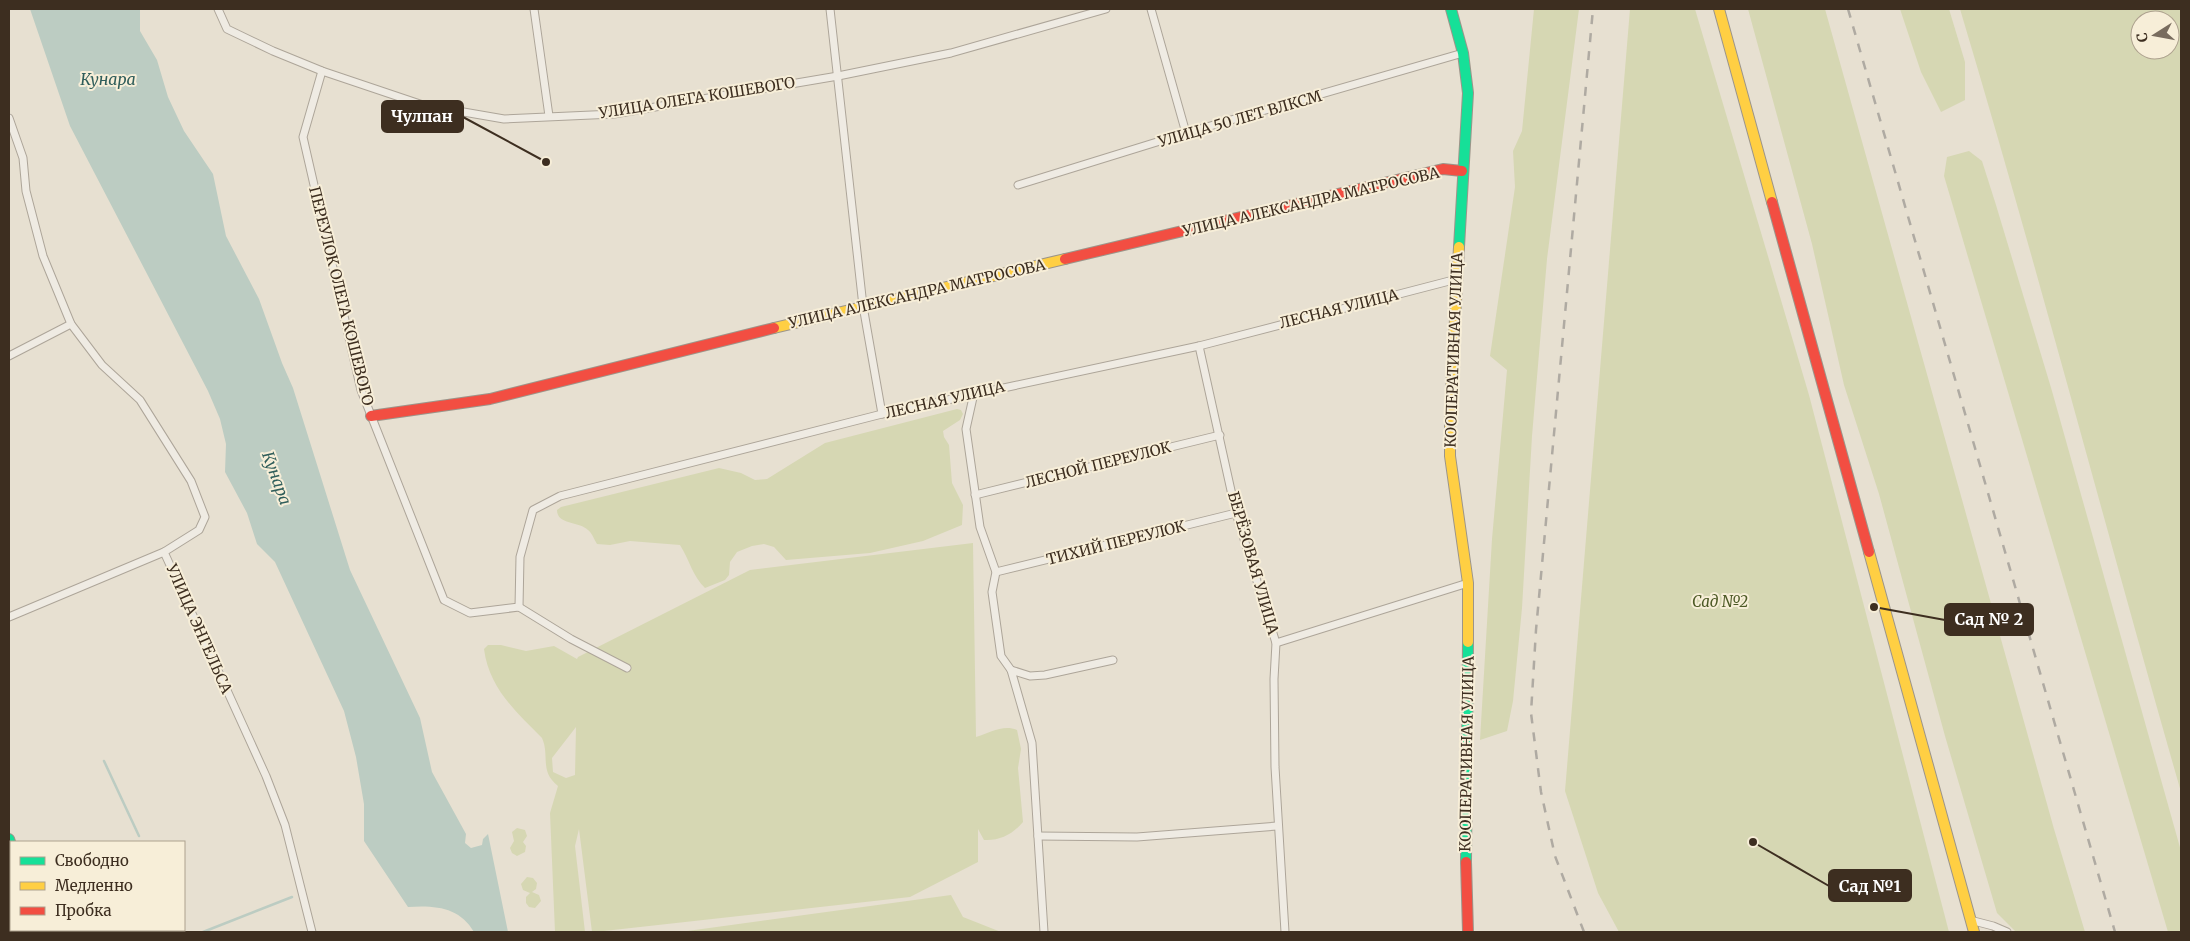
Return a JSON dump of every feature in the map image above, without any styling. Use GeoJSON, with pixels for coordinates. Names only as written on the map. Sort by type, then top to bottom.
{"type":"FeatureCollection","features":[{"type":"Feature","properties":{"kind":"main road","name":"КООПЕРАТИВНАЯ УЛИЦА"},"geometry":{"type":"LineString","coordinates":[[1451,9],[1463,53],[1468,93],[1462,171],[1450,410],[1450,456],[1468,583],[1466,846],[1468,932]]}},
{"type":"Feature","properties":{"kind":"main road"},"geometry":{"type":"LineString","coordinates":[[1719,9],[1974,932]]}},
{"type":"Feature","properties":{"kind":"main road","name":"УЛИЦА АЛЕКСАНДРА МАТРОСОВА"},"geometry":{"type":"LineString","coordinates":[[371,416],[490,399],[863,306],[1443,169],[1462,171]]}},
{"type":"Feature","properties":{"kind":"street","name":"УЛИЦА ОЛЕГА КОШЕВОГО"},"geometry":{"type":"LineString","coordinates":[[218,9],[227,29],[273,52],[322,71],[422,105],[504,119],[614,114],[838,76],[951,52],[1106,9]]}},
{"type":"Feature","properties":{"kind":"street"},"geometry":{"type":"LineString","coordinates":[[534,9],[549,116]]}},
{"type":"Feature","properties":{"kind":"street"},"geometry":{"type":"LineString","coordinates":[[830,9],[863,306],[882,414]]}},
{"type":"Feature","properties":{"kind":"street"},"geometry":{"type":"LineString","coordinates":[[1151,9],[1186,133]]}},
{"type":"Feature","properties":{"kind":"street","name":"УЛИЦА 50 ЛЕТ ВЛКСМ"},"geometry":{"type":"LineString","coordinates":[[1018,186],[1186,133],[1463,53]]}},
{"type":"Feature","properties":{"kind":"street","name":"ПЕРЕУЛОК ОЛЕГА КОШЕВОГО"},"geometry":{"type":"LineString","coordinates":[[322,71],[303,137],[361,390],[444,600],[470,613],[518,607]]}},
{"type":"Feature","properties":{"kind":"street","name":"УЛИЦА ЭНГЕЛЬСА"},"geometry":{"type":"LineString","coordinates":[[9,118],[23,158],[26,191],[43,256],[71,324],[102,365],[140,400],[191,481],[205,518],[199,530],[164,552],[266,776],[285,826],[312,932]]}},
{"type":"Feature","properties":{"kind":"street","name":"ЛЕСНАЯ УЛИЦА"},"geometry":{"type":"LineString","coordinates":[[518,607],[520,556],[533,510],[560,496],[882,414],[1199,346],[1456,279]]}},
{"type":"Feature","properties":{"kind":"street"},"geometry":{"type":"LineString","coordinates":[[9,356],[71,324]]}},
{"type":"Feature","properties":{"kind":"street","name":"БЕРЁЗОВАЯ УЛИЦА"},"geometry":{"type":"LineString","coordinates":[[1199,346],[1236,513],[1276,643],[1274,679],[1277,826],[1285,932]]}},
{"type":"Feature","properties":{"kind":"street"},"geometry":{"type":"LineString","coordinates":[[974,393],[966,429],[980,527],[996,572],[992,592],[1001,656],[1011,670],[1032,743],[1044,932]]}},
{"type":"Feature","properties":{"kind":"street","name":"ЛЕСНОЙ ПЕРЕУЛОК"},"geometry":{"type":"LineString","coordinates":[[975,496],[1220,435]]}},
{"type":"Feature","properties":{"kind":"street","name":"ТИХИЙ ПЕРЕУЛОК"},"geometry":{"type":"LineString","coordinates":[[996,572],[1236,513]]}},
{"type":"Feature","properties":{"kind":"street"},"geometry":{"type":"LineString","coordinates":[[9,617],[164,552]]}},
{"type":"Feature","properties":{"kind":"street"},"geometry":{"type":"LineString","coordinates":[[1276,643],[1468,583]]}},
{"type":"Feature","properties":{"kind":"street"},"geometry":{"type":"LineString","coordinates":[[518,607],[587,648],[626,668]]}},
{"type":"Feature","properties":{"kind":"street"},"geometry":{"type":"LineString","coordinates":[[1011,670],[1030,676],[1045,675],[1113,660]]}},
{"type":"Feature","properties":{"kind":"street"},"geometry":{"type":"LineString","coordinates":[[1038,836],[1138,838],[1277,826]]}},
{"type":"Feature","properties":{"kind":"street"},"geometry":{"type":"LineString","coordinates":[[1970,920],[2007,932]]}},
{"type":"Feature","properties":{"kind":"green space"},"geometry":{"type":"Polygon","coordinates":[[[1534,9],[1579,9],[1547,259],[1532,436],[1522,608],[1513,701],[1507,731],[1480,740],[1492,539],[1507,370],[1490,356],[1515,187],[1513,151],[1522,131],[1534,9]]]}},
{"type":"Feature","properties":{"kind":"green space","name":"Сад №2"},"geometry":{"type":"Polygon","coordinates":[[[1630,9],[1695,9],[1809,395],[1949,932],[1619,932],[1598,893],[1565,791],[1630,9]]]}},
{"type":"Feature","properties":{"kind":"green space"},"geometry":{"type":"Polygon","coordinates":[[[1748,9],[1825,9],[2054,829],[2085,932],[2016,932],[1997,913],[1945,736],[1879,494],[1844,385],[1812,244],[1748,9]]]}},
{"type":"Feature","properties":{"kind":"green space"},"geometry":{"type":"Polygon","coordinates":[[[1900,9],[1949,9],[1965,62],[1965,100],[1941,112],[1921,72],[1900,9]]]}},
{"type":"Feature","properties":{"kind":"green space"},"geometry":{"type":"Polygon","coordinates":[[[1960,9],[2181,9],[2181,792],[2126,596],[1960,9]]]}},
{"type":"Feature","properties":{"kind":"green space"},"geometry":{"type":"Polygon","coordinates":[[[1969,151],[1982,161],[1996,205],[2052,391],[2181,851],[2181,932],[2168,932],[1944,176],[1947,157],[1969,151]]]}},
{"type":"Feature","properties":{"kind":"green space"},"geometry":{"type":"Polygon","coordinates":[[[957,409],[961,410],[963,414],[960,420],[943,431],[949,445],[952,483],[963,505],[962,525],[923,541],[870,553],[786,560],[774,547],[764,544],[752,546],[737,552],[730,562],[729,575],[725,580],[705,588],[697,579],[680,545],[630,541],[610,545],[597,544],[592,534],[584,527],[564,521],[558,515],[557,510],[561,507],[719,468],[741,473],[755,480],[767,479],[825,443],[957,409]]]}},
{"type":"Feature","properties":{"kind":"green space"},"geometry":{"type":"Polygon","coordinates":[[[973,543],[976,737],[1007,728],[1017,730],[1021,749],[1018,768],[1023,822],[1015,830],[1001,838],[995,839],[984,840],[978,829],[978,862],[910,897],[595,932],[592,932],[579,829],[575,846],[585,932],[555,932],[550,813],[558,786],[552,780],[547,769],[542,738],[505,698],[492,676],[484,649],[488,645],[501,645],[526,651],[554,646],[577,659],[750,570],[973,543]],[[576,727],[552,758],[553,772],[566,778],[575,775],[576,727]]]}},
{"type":"Feature","properties":{"kind":"green space"},"geometry":{"type":"Polygon","coordinates":[[[517,828],[525,830],[527,836],[523,842],[526,846],[525,852],[517,856],[512,853],[510,848],[514,841],[512,832],[517,828]]]}},
{"type":"Feature","properties":{"kind":"green space"},"geometry":{"type":"Polygon","coordinates":[[[527,877],[533,878],[537,883],[536,889],[532,892],[539,895],[541,901],[535,908],[529,907],[526,903],[526,897],[530,893],[523,890],[521,884],[527,877]]]}},
{"type":"Feature","properties":{"kind":"green space"},"geometry":{"type":"Polygon","coordinates":[[[951,895],[963,917],[1001,932],[680,932],[951,895]]]}},
{"type":"Feature","properties":{"kind":"water","name":"Кунара"},"geometry":{"type":"Polygon","coordinates":[[[30,9],[140,9],[140,31],[157,60],[168,97],[184,131],[213,174],[226,236],[259,299],[293,388],[350,570],[420,718],[432,772],[466,834],[465,843],[471,848],[482,845],[483,839],[488,834],[508,932],[474,932],[455,913],[438,908],[408,907],[364,841],[364,804],[356,757],[344,711],[275,562],[257,544],[247,513],[225,472],[226,444],[220,419],[208,391],[70,126],[30,9]]]}},
{"type":"Feature","properties":{"kind":"waterway"},"geometry":{"type":"LineString","coordinates":[[104,761],[139,836]]}},
{"type":"Feature","properties":{"kind":"waterway"},"geometry":{"type":"LineString","coordinates":[[203,932],[292,897]]}},
{"type":"Feature","properties":{"kind":"railway"},"geometry":{"type":"LineString","coordinates":[[1584,932],[1555,856],[1541,792],[1531,713],[1536,630],[1593,9]]}},
{"type":"Feature","properties":{"kind":"railway"},"geometry":{"type":"LineString","coordinates":[[1848,9],[2115,932]]}},
{"type":"Feature","properties":{"kind":"traffic: fast"},"geometry":{"type":"LineString","coordinates":[[1451,9],[1463,53],[1468,93],[1459,247]]}},
{"type":"Feature","properties":{"kind":"traffic: fast"},"geometry":{"type":"LineString","coordinates":[[1466,862],[1468,642]]}},
{"type":"Feature","properties":{"kind":"traffic: slow"},"geometry":{"type":"LineString","coordinates":[[1719,9],[1772,202]]}},
{"type":"Feature","properties":{"kind":"traffic: slow"},"geometry":{"type":"LineString","coordinates":[[1459,247],[1450,410],[1450,456],[1468,583],[1468,642]]}},
{"type":"Feature","properties":{"kind":"traffic: slow"},"geometry":{"type":"LineString","coordinates":[[774,328],[1065,259]]}},
{"type":"Feature","properties":{"kind":"traffic: slow"},"geometry":{"type":"LineString","coordinates":[[1869,552],[1974,932]]}},
{"type":"Feature","properties":{"kind":"traffic: jam"},"geometry":{"type":"LineString","coordinates":[[1065,259],[1443,169],[1462,171]]}},
{"type":"Feature","properties":{"kind":"traffic: jam"},"geometry":{"type":"LineString","coordinates":[[1772,202],[1869,552]]}},
{"type":"Feature","properties":{"kind":"traffic: jam"},"geometry":{"type":"LineString","coordinates":[[371,416],[490,399],[774,328]]}},
{"type":"Feature","properties":{"kind":"traffic: jam"},"geometry":{"type":"LineString","coordinates":[[1466,862],[1468,932]]}},
{"type":"Feature","properties":{"kind":"place","name":"Чулпан"},"geometry":{"type":"Point","coordinates":[546,162]}},
{"type":"Feature","properties":{"kind":"place","name":"Сад № 2"},"geometry":{"type":"Point","coordinates":[1874,607]}},
{"type":"Feature","properties":{"kind":"place","name":"Сад №1"},"geometry":{"type":"Point","coordinates":[1753,842]}}]}
